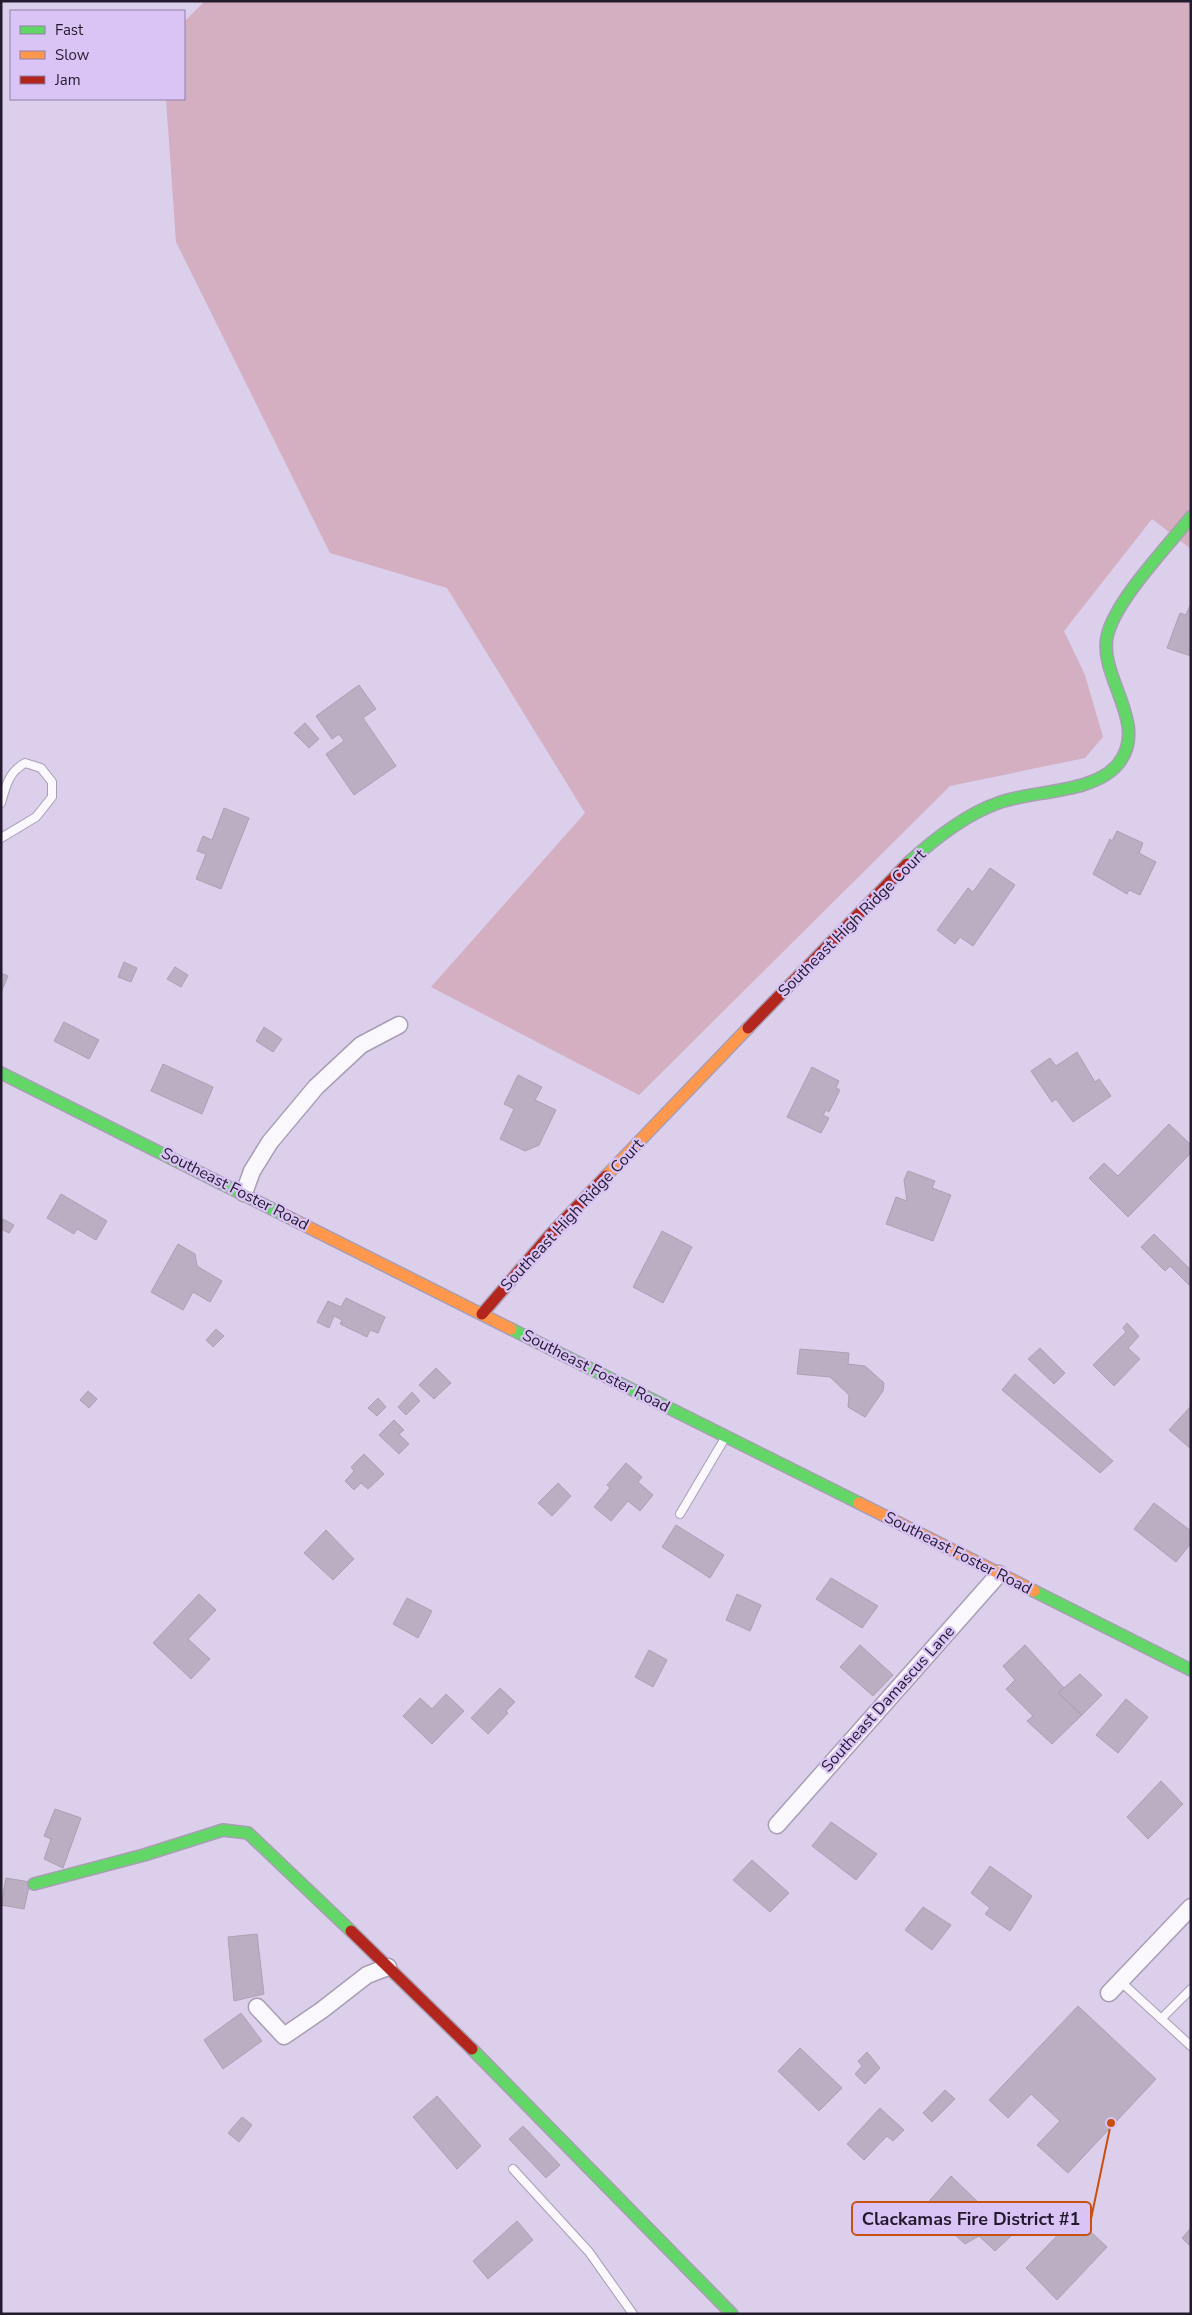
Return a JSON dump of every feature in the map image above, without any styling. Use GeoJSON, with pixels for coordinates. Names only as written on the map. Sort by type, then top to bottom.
{"type":"FeatureCollection","features":[{"type":"Feature","properties":{"kind":"street","name":"Southeast High Ridge Court"},"geometry":{"type":"LineString","coordinates":[[482,1314],[567,1217],[856,916],[932,843],[972,814],[1004,801],[1072,786],[1104,776],[1119,763],[1127,745],[1127,723],[1106,647],[1108,633],[1116,611],[1191,517]]}},
{"type":"Feature","properties":{"kind":"street"},"geometry":{"type":"LineString","coordinates":[[244,1193],[252,1171],[270,1142],[316,1086],[361,1045],[399,1025]]}},
{"type":"Feature","properties":{"kind":"street","name":"Southeast Foster Road"},"geometry":{"type":"LineString","coordinates":[[1,1073],[244,1193],[1191,1670]]}},
{"type":"Feature","properties":{"kind":"street","name":"Southeast Damascus Lane"},"geometry":{"type":"LineString","coordinates":[[777,1825],[1000,1574]]}},
{"type":"Feature","properties":{"kind":"street"},"geometry":{"type":"LineString","coordinates":[[34,1884],[144,1855],[223,1830],[248,1833],[388,1967],[732,2314]]}},
{"type":"Feature","properties":{"kind":"street"},"geometry":{"type":"LineString","coordinates":[[1114,1987],[1191,1908]]}},
{"type":"Feature","properties":{"kind":"street"},"geometry":{"type":"LineString","coordinates":[[257,2007],[284,2036],[322,2010],[367,1975],[388,1967]]}},
{"type":"Feature","properties":{"kind":"lane"},"geometry":{"type":"LineString","coordinates":[[1,803],[6,782],[15,768],[25,763],[41,768],[52,782],[52,797],[36,817],[1,838]]}},
{"type":"Feature","properties":{"kind":"lane"},"geometry":{"type":"LineString","coordinates":[[680,1514],[726,1436]]}},
{"type":"Feature","properties":{"kind":"lane"},"geometry":{"type":"LineString","coordinates":[[1114,1987],[1162,2019],[1191,2046]]}},
{"type":"Feature","properties":{"kind":"lane"},"geometry":{"type":"LineString","coordinates":[[1162,2019],[1191,1989]]}},
{"type":"Feature","properties":{"kind":"lane"},"geometry":{"type":"LineString","coordinates":[[513,2169],[589,2252],[633,2314]]}},
{"type":"Feature","properties":{"kind":"shaded area"},"geometry":{"type":"Polygon","coordinates":[[[205,1],[1191,1],[1191,549],[1152,519],[1064,631],[1085,675],[1103,737],[1085,758],[950,786],[639,1095],[431,987],[585,813],[447,588],[330,553],[176,242],[166,100],[185,100],[185,21],[205,1]]]}},
{"type":"Feature","properties":{"kind":"building"},"geometry":{"type":"Polygon","coordinates":[[[1191,603],[1191,656],[1167,648],[1180,613],[1186,615],[1191,603]]]}},
{"type":"Feature","properties":{"kind":"building"},"geometry":{"type":"Polygon","coordinates":[[[359,685],[376,709],[363,718],[396,766],[354,795],[326,754],[344,741],[339,734],[332,739],[316,716],[359,685]]]}},
{"type":"Feature","properties":{"kind":"building"},"geometry":{"type":"Polygon","coordinates":[[[305,723],[319,739],[309,748],[294,733],[305,723]]]}},
{"type":"Feature","properties":{"kind":"building"},"geometry":{"type":"Polygon","coordinates":[[[224,808],[249,818],[221,889],[196,879],[206,854],[197,851],[203,836],[212,840],[224,808]]]}},
{"type":"Feature","properties":{"kind":"building"},"geometry":{"type":"Polygon","coordinates":[[[1117,831],[1143,843],[1139,853],[1156,862],[1140,895],[1129,890],[1127,894],[1093,874],[1110,839],[1112,841],[1117,831]]]}},
{"type":"Feature","properties":{"kind":"building"},"geometry":{"type":"Polygon","coordinates":[[[990,868],[1015,885],[973,946],[960,937],[955,944],[937,930],[968,888],[973,892],[990,868]]]}},
{"type":"Feature","properties":{"kind":"building"},"geometry":{"type":"Polygon","coordinates":[[[124,962],[137,968],[131,982],[118,977],[124,962]]]}},
{"type":"Feature","properties":{"kind":"building"},"geometry":{"type":"Polygon","coordinates":[[[175,967],[188,975],[181,987],[167,979],[175,967]]]}},
{"type":"Feature","properties":{"kind":"building"},"geometry":{"type":"Polygon","coordinates":[[[1,973],[8,976],[1,992],[1,973]]]}},
{"type":"Feature","properties":{"kind":"building"},"geometry":{"type":"Polygon","coordinates":[[[64,1022],[99,1040],[89,1059],[54,1041],[64,1022]]]}},
{"type":"Feature","properties":{"kind":"building"},"geometry":{"type":"Polygon","coordinates":[[[264,1027],[282,1039],[273,1052],[256,1041],[264,1027]]]}},
{"type":"Feature","properties":{"kind":"building"},"geometry":{"type":"Polygon","coordinates":[[[1077,1052],[1095,1082],[1099,1079],[1111,1096],[1073,1122],[1056,1099],[1052,1102],[1031,1071],[1050,1058],[1056,1066],[1077,1052]]]}},
{"type":"Feature","properties":{"kind":"building"},"geometry":{"type":"Polygon","coordinates":[[[163,1064],[213,1087],[202,1114],[151,1091],[163,1064]]]}},
{"type":"Feature","properties":{"kind":"building"},"geometry":{"type":"Polygon","coordinates":[[[812,1067],[839,1081],[836,1088],[840,1090],[829,1112],[826,1110],[823,1115],[829,1118],[821,1133],[787,1117],[812,1067]]]}},
{"type":"Feature","properties":{"kind":"building"},"geometry":{"type":"Polygon","coordinates":[[[518,1075],[542,1087],[535,1100],[556,1110],[539,1145],[525,1151],[500,1139],[514,1109],[504,1104],[518,1075]]]}},
{"type":"Feature","properties":{"kind":"building"},"geometry":{"type":"Polygon","coordinates":[[[1169,1124],[1191,1145],[1191,1153],[1128,1217],[1089,1178],[1104,1163],[1118,1176],[1169,1124]]]}},
{"type":"Feature","properties":{"kind":"building"},"geometry":{"type":"Polygon","coordinates":[[[908,1171],[935,1181],[932,1188],[951,1195],[933,1241],[886,1224],[896,1197],[907,1201],[904,1180],[908,1171]]]}},
{"type":"Feature","properties":{"kind":"building"},"geometry":{"type":"Polygon","coordinates":[[[61,1194],[107,1221],[96,1240],[77,1229],[74,1234],[47,1218],[61,1194]]]}},
{"type":"Feature","properties":{"kind":"building"},"geometry":{"type":"Polygon","coordinates":[[[3,1219],[14,1225],[9,1233],[1,1229],[3,1219]]]}},
{"type":"Feature","properties":{"kind":"building"},"geometry":{"type":"Polygon","coordinates":[[[662,1231],[692,1247],[663,1303],[633,1287],[662,1231]]]}},
{"type":"Feature","properties":{"kind":"building"},"geometry":{"type":"Polygon","coordinates":[[[1154,1234],[1191,1270],[1191,1287],[1170,1266],[1165,1271],[1141,1247],[1154,1234]]]}},
{"type":"Feature","properties":{"kind":"building"},"geometry":{"type":"Polygon","coordinates":[[[178,1244],[195,1254],[197,1266],[222,1281],[210,1302],[193,1292],[183,1310],[151,1292],[178,1244]]]}},
{"type":"Feature","properties":{"kind":"building"},"geometry":{"type":"Polygon","coordinates":[[[346,1298],[385,1317],[378,1333],[370,1330],[367,1337],[340,1324],[342,1320],[334,1316],[329,1328],[317,1322],[328,1301],[341,1307],[346,1298]]]}},
{"type":"Feature","properties":{"kind":"building"},"geometry":{"type":"Polygon","coordinates":[[[1127,1323],[1139,1336],[1128,1348],[1140,1359],[1114,1386],[1093,1365],[1126,1332],[1123,1328],[1127,1323]]]}},
{"type":"Feature","properties":{"kind":"building"},"geometry":{"type":"Polygon","coordinates":[[[216,1329],[224,1336],[213,1347],[206,1340],[216,1329]]]}},
{"type":"Feature","properties":{"kind":"building"},"geometry":{"type":"Polygon","coordinates":[[[1040,1348],[1065,1373],[1054,1384],[1028,1359],[1040,1348]]]}},
{"type":"Feature","properties":{"kind":"building"},"geometry":{"type":"Polygon","coordinates":[[[800,1349],[849,1353],[848,1364],[865,1366],[884,1383],[883,1391],[865,1417],[848,1407],[849,1395],[830,1377],[797,1374],[800,1349]]]}},
{"type":"Feature","properties":{"kind":"building"},"geometry":{"type":"Polygon","coordinates":[[[436,1368],[451,1383],[434,1399],[419,1385],[436,1368]]]}},
{"type":"Feature","properties":{"kind":"building"},"geometry":{"type":"Polygon","coordinates":[[[1015,1374],[1113,1461],[1100,1473],[1002,1390],[1015,1374]]]}},
{"type":"Feature","properties":{"kind":"building"},"geometry":{"type":"Polygon","coordinates":[[[88,1391],[97,1399],[89,1408],[80,1400],[88,1391]]]}},
{"type":"Feature","properties":{"kind":"building"},"geometry":{"type":"Polygon","coordinates":[[[412,1392],[420,1401],[406,1415],[398,1407],[412,1392]]]}},
{"type":"Feature","properties":{"kind":"building"},"geometry":{"type":"Polygon","coordinates":[[[378,1398],[386,1407],[377,1416],[368,1408],[378,1398]]]}},
{"type":"Feature","properties":{"kind":"building"},"geometry":{"type":"Polygon","coordinates":[[[1191,1406],[1191,1449],[1169,1430],[1191,1406]]]}},
{"type":"Feature","properties":{"kind":"building"},"geometry":{"type":"Polygon","coordinates":[[[394,1420],[404,1430],[399,1434],[409,1444],[399,1454],[379,1435],[394,1420]]]}},
{"type":"Feature","properties":{"kind":"building"},"geometry":{"type":"Polygon","coordinates":[[[364,1454],[384,1474],[368,1489],[361,1483],[354,1490],[345,1481],[354,1471],[351,1467],[364,1454]]]}},
{"type":"Feature","properties":{"kind":"building"},"geometry":{"type":"Polygon","coordinates":[[[626,1463],[642,1477],[638,1482],[653,1495],[640,1511],[628,1501],[611,1521],[594,1507],[610,1488],[607,1485],[626,1463]]]}},
{"type":"Feature","properties":{"kind":"building"},"geometry":{"type":"Polygon","coordinates":[[[558,1483],[571,1496],[552,1516],[538,1503],[558,1483]]]}},
{"type":"Feature","properties":{"kind":"building"},"geometry":{"type":"Polygon","coordinates":[[[1154,1503],[1191,1531],[1191,1543],[1176,1562],[1134,1529],[1154,1503]]]}},
{"type":"Feature","properties":{"kind":"building"},"geometry":{"type":"Polygon","coordinates":[[[676,1525],[724,1555],[710,1578],[662,1547],[676,1525]]]}},
{"type":"Feature","properties":{"kind":"building"},"geometry":{"type":"Polygon","coordinates":[[[326,1530],[354,1559],[333,1580],[304,1553],[326,1530]]]}},
{"type":"Feature","properties":{"kind":"building"},"geometry":{"type":"Polygon","coordinates":[[[831,1578],[878,1606],[862,1628],[816,1599],[831,1578]]]}},
{"type":"Feature","properties":{"kind":"building"},"geometry":{"type":"Polygon","coordinates":[[[199,1594],[216,1610],[188,1639],[210,1659],[191,1679],[153,1643],[199,1594]]]}},
{"type":"Feature","properties":{"kind":"building"},"geometry":{"type":"Polygon","coordinates":[[[737,1594],[761,1605],[750,1631],[726,1620],[737,1594]]]}},
{"type":"Feature","properties":{"kind":"building"},"geometry":{"type":"Polygon","coordinates":[[[407,1598],[432,1611],[418,1638],[393,1624],[407,1598]]]}},
{"type":"Feature","properties":{"kind":"building"},"geometry":{"type":"Polygon","coordinates":[[[860,1645],[893,1675],[873,1696],[840,1667],[860,1645]]]}},
{"type":"Feature","properties":{"kind":"building"},"geometry":{"type":"Polygon","coordinates":[[[1025,1645],[1064,1688],[1058,1693],[1082,1715],[1052,1744],[1027,1721],[1033,1716],[1006,1689],[1015,1680],[1003,1666],[1025,1645]]]}},
{"type":"Feature","properties":{"kind":"building"},"geometry":{"type":"Polygon","coordinates":[[[649,1650],[667,1660],[653,1687],[635,1677],[649,1650]]]}},
{"type":"Feature","properties":{"kind":"building"},"geometry":{"type":"Polygon","coordinates":[[[1080,1674],[1102,1695],[1082,1715],[1058,1693],[1080,1674]]]}},
{"type":"Feature","properties":{"kind":"building"},"geometry":{"type":"Polygon","coordinates":[[[500,1688],[515,1702],[506,1711],[508,1713],[488,1734],[471,1718],[500,1688]]]}},
{"type":"Feature","properties":{"kind":"building"},"geometry":{"type":"Polygon","coordinates":[[[446,1694],[464,1711],[432,1744],[403,1716],[420,1698],[432,1709],[446,1694]]]}},
{"type":"Feature","properties":{"kind":"building"},"geometry":{"type":"Polygon","coordinates":[[[1126,1699],[1148,1717],[1118,1753],[1096,1735],[1126,1699]]]}},
{"type":"Feature","properties":{"kind":"building"},"geometry":{"type":"Polygon","coordinates":[[[1161,1781],[1183,1804],[1148,1839],[1127,1817],[1161,1781]]]}},
{"type":"Feature","properties":{"kind":"building"},"geometry":{"type":"Polygon","coordinates":[[[55,1809],[81,1818],[63,1868],[44,1859],[51,1839],[44,1836],[55,1809]]]}},
{"type":"Feature","properties":{"kind":"building"},"geometry":{"type":"Polygon","coordinates":[[[831,1822],[877,1854],[856,1880],[812,1846],[831,1822]]]}},
{"type":"Feature","properties":{"kind":"building"},"geometry":{"type":"Polygon","coordinates":[[[752,1860],[789,1893],[770,1912],[733,1880],[752,1860]]]}},
{"type":"Feature","properties":{"kind":"building"},"geometry":{"type":"Polygon","coordinates":[[[990,1866],[1032,1896],[1010,1931],[985,1914],[990,1908],[971,1893],[990,1866]]]}},
{"type":"Feature","properties":{"kind":"building"},"geometry":{"type":"Polygon","coordinates":[[[6,1878],[30,1882],[24,1909],[1,1905],[6,1878]]]}},
{"type":"Feature","properties":{"kind":"building"},"geometry":{"type":"Polygon","coordinates":[[[923,1907],[951,1925],[932,1950],[905,1930],[923,1907]]]}},
{"type":"Feature","properties":{"kind":"building"},"geometry":{"type":"Polygon","coordinates":[[[257,1934],[264,1994],[234,2001],[228,1937],[257,1934]]]}},
{"type":"Feature","properties":{"kind":"building"},"geometry":{"type":"Polygon","coordinates":[[[1078,2006],[1156,2079],[1068,2173],[1037,2145],[1060,2121],[1031,2094],[1008,2118],[989,2100],[1078,2006]]]}},
{"type":"Feature","properties":{"kind":"building"},"geometry":{"type":"Polygon","coordinates":[[[241,2013],[262,2041],[223,2069],[204,2040],[241,2013]]]}},
{"type":"Feature","properties":{"kind":"building"},"geometry":{"type":"Polygon","coordinates":[[[800,2048],[842,2088],[819,2111],[778,2071],[800,2048]]]}},
{"type":"Feature","properties":{"kind":"building"},"geometry":{"type":"Polygon","coordinates":[[[867,2052],[880,2068],[865,2084],[855,2074],[862,2066],[858,2061],[867,2052]]]}},
{"type":"Feature","properties":{"kind":"building"},"geometry":{"type":"Polygon","coordinates":[[[945,2090],[955,2099],[932,2122],[923,2113],[945,2090]]]}},
{"type":"Feature","properties":{"kind":"building"},"geometry":{"type":"Polygon","coordinates":[[[437,2096],[481,2146],[457,2169],[413,2117],[437,2096]]]}},
{"type":"Feature","properties":{"kind":"building"},"geometry":{"type":"Polygon","coordinates":[[[880,2108],[904,2130],[893,2141],[887,2136],[864,2160],[847,2144],[880,2108]]]}},
{"type":"Feature","properties":{"kind":"building"},"geometry":{"type":"Polygon","coordinates":[[[242,2117],[252,2125],[239,2142],[228,2133],[242,2117]]]}},
{"type":"Feature","properties":{"kind":"building"},"geometry":{"type":"Polygon","coordinates":[[[523,2126],[560,2165],[546,2178],[509,2139],[523,2126]]]}},
{"type":"Feature","properties":{"kind":"building"},"geometry":{"type":"Polygon","coordinates":[[[951,2176],[1012,2235],[995,2251],[979,2236],[965,2244],[924,2207],[951,2176]]]}},
{"type":"Feature","properties":{"kind":"building"},"geometry":{"type":"Polygon","coordinates":[[[1075,2217],[1107,2247],[1057,2300],[1026,2268],[1075,2217]]]}},
{"type":"Feature","properties":{"kind":"building"},"geometry":{"type":"Polygon","coordinates":[[[517,2221],[533,2240],[488,2279],[473,2261],[517,2221]]]}},
{"type":"Feature","properties":{"kind":"building"},"geometry":{"type":"Polygon","coordinates":[[[1191,2228],[1191,2247],[1182,2238],[1191,2228]]]}},
{"type":"Feature","properties":{"kind":"traffic: fast"},"geometry":{"type":"LineString","coordinates":[[907,864],[949,829],[985,808],[1012,799],[1062,790],[1094,781],[1107,774],[1118,764],[1126,749],[1129,733],[1122,701],[1106,653],[1107,637],[1112,623],[1130,592],[1191,517]]}},
{"type":"Feature","properties":{"kind":"traffic: fast"},"geometry":{"type":"LineString","coordinates":[[1,1073],[284,1215]]}},
{"type":"Feature","properties":{"kind":"traffic: fast"},"geometry":{"type":"LineString","coordinates":[[511,1329],[859,1503]]}},
{"type":"Feature","properties":{"kind":"traffic: fast"},"geometry":{"type":"LineString","coordinates":[[1034,1591],[1191,1670]]}},
{"type":"Feature","properties":{"kind":"traffic: fast"},"geometry":{"type":"LineString","coordinates":[[34,1884],[144,1855],[223,1830],[248,1833],[351,1931]]}},
{"type":"Feature","properties":{"kind":"traffic: fast"},"geometry":{"type":"LineString","coordinates":[[472,2049],[732,2314]]}},
{"type":"Feature","properties":{"kind":"traffic: slow"},"geometry":{"type":"LineString","coordinates":[[606,1176],[748,1028]]}},
{"type":"Feature","properties":{"kind":"traffic: slow"},"geometry":{"type":"LineString","coordinates":[[284,1215],[511,1329]]}},
{"type":"Feature","properties":{"kind":"traffic: slow"},"geometry":{"type":"LineString","coordinates":[[859,1503],[1034,1591]]}},
{"type":"Feature","properties":{"kind":"traffic: jam"},"geometry":{"type":"LineString","coordinates":[[748,1028],[907,864]]}},
{"type":"Feature","properties":{"kind":"traffic: jam"},"geometry":{"type":"LineString","coordinates":[[482,1314],[549,1236],[606,1176]]}},
{"type":"Feature","properties":{"kind":"traffic: jam"},"geometry":{"type":"LineString","coordinates":[[351,1931],[472,2049]]}},
{"type":"Feature","properties":{"kind":"place","name":"Clackamas Fire District #1"},"geometry":{"type":"Point","coordinates":[1111,2123]}}]}
